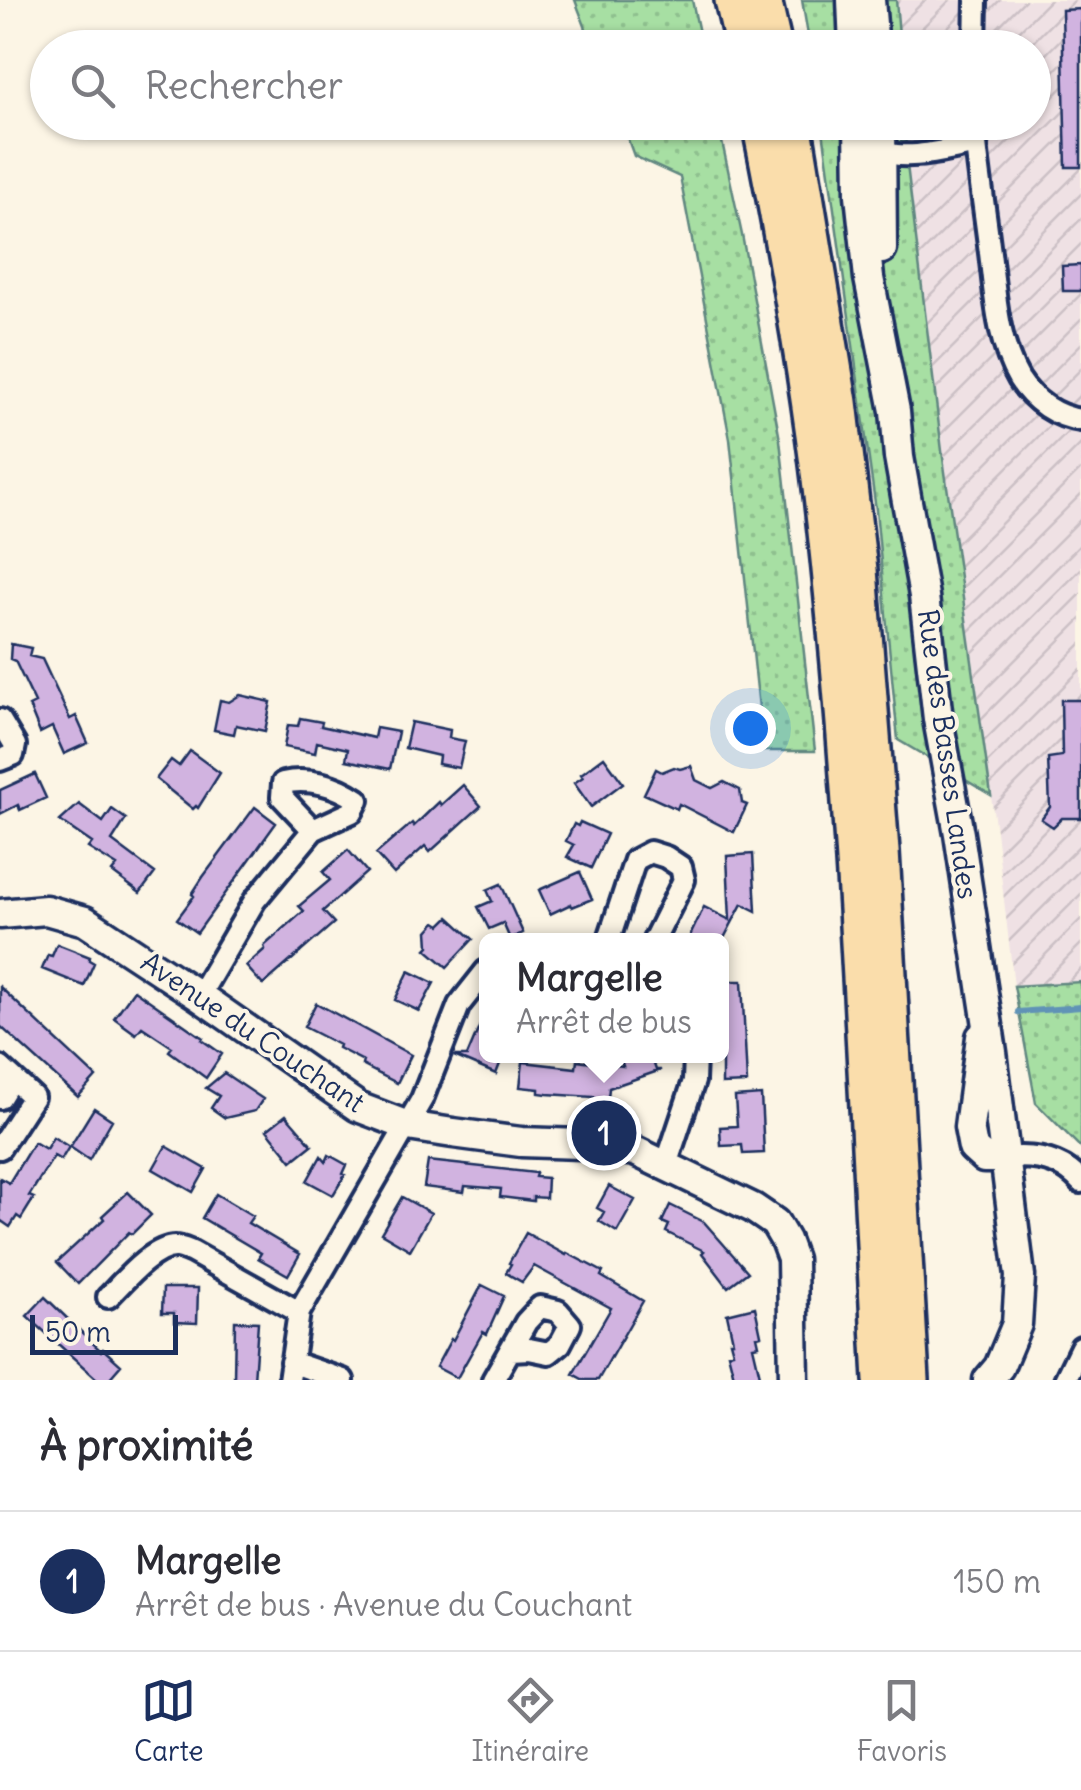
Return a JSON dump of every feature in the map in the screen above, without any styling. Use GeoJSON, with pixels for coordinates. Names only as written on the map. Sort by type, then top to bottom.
{"type":"FeatureCollection","features":[{"type":"Feature","properties":{"kind":"highway"},"geometry":{"type":"LineString","coordinates":[[733,0],[740,30]]}},
{"type":"Feature","properties":{"kind":"highway"},"geometry":{"type":"LineString","coordinates":[[763,0],[770,30]]}},
{"type":"Feature","properties":{"kind":"highway"},"geometry":{"type":"LineString","coordinates":[[786,0],[791,30]]}},
{"type":"Feature","properties":{"kind":"highway"},"geometry":{"type":"LineString","coordinates":[[786,140],[789,269],[834,608],[882,1380]]}},
{"type":"Feature","properties":{"kind":"highway"},"geometry":{"type":"LineString","coordinates":[[789,140],[838,402],[859,570],[881,851],[910,1380]]}},
{"type":"Feature","properties":{"kind":"street"},"geometry":{"type":"LineString","coordinates":[[852,0],[853,30]]}},
{"type":"Feature","properties":{"kind":"street"},"geometry":{"type":"LineString","coordinates":[[870,0],[872,30]]}},
{"type":"Feature","properties":{"kind":"street"},"geometry":{"type":"LineString","coordinates":[[975,30],[976,0]]}},
{"type":"Feature","properties":{"kind":"street","name":"Rue des Basses Landes"},"geometry":{"type":"LineString","coordinates":[[859,140],[860,195],[869,278],[895,411],[924,596],[938,719],[985,1008],[969,1127],[972,1148],[984,1158],[1005,1158]]}},
{"type":"Feature","properties":{"kind":"street"},"geometry":{"type":"LineString","coordinates":[[872,140],[874,148],[882,153],[902,156],[976,144]]}},
{"type":"Feature","properties":{"kind":"street"},"geometry":{"type":"LineString","coordinates":[[882,140],[887,375]]}},
{"type":"Feature","properties":{"kind":"street"},"geometry":{"type":"LineString","coordinates":[[976,140],[999,316],[1008,354],[1030,394],[1066,418],[1081,420]]}},
{"type":"Feature","properties":{"kind":"street"},"geometry":{"type":"LineString","coordinates":[[0,720],[15,744],[13,756],[0,760]]}},
{"type":"Feature","properties":{"kind":"street"},"geometry":{"type":"LineString","coordinates":[[200,996],[255,900],[313,830]]}},
{"type":"Feature","properties":{"kind":"street"},"geometry":{"type":"LineString","coordinates":[[607,933],[635,860],[650,852],[681,867],[684,880],[658,933]]}},
{"type":"Feature","properties":{"kind":"street","name":"Avenue du Couchant"},"geometry":{"type":"LineString","coordinates":[[0,914],[46,910],[85,921],[358,1107],[408,1126],[521,1142],[635,1151],[753,1208],[775,1223],[792,1259],[794,1380]]}},
{"type":"Feature","properties":{"kind":"street"},"geometry":{"type":"LineString","coordinates":[[343,1380],[290,1371],[299,1312],[408,1126],[459,1005],[479,980]]}},
{"type":"Feature","properties":{"kind":"street"},"geometry":{"type":"LineString","coordinates":[[666,1166],[694,1081],[694,1063]]}},
{"type":"Feature","properties":{"kind":"street"},"geometry":{"type":"LineString","coordinates":[[0,1148],[32,1097],[4,1082]]}},
{"type":"Feature","properties":{"kind":"street"},"geometry":{"type":"LineString","coordinates":[[988,1380],[1010,1344],[1020,1303],[1005,1158],[1054,1162],[1081,1182]]}},
{"type":"Feature","properties":{"kind":"street"},"geometry":{"type":"LineString","coordinates":[[108,1297],[150,1258],[161,1250],[176,1247],[192,1252],[299,1312]]}},
{"type":"Feature","properties":{"kind":"street"},"geometry":{"type":"LineString","coordinates":[[1065,1380],[1081,1347]]}},
{"type":"Feature","properties":{"kind":"street"},"geometry":{"type":"LineString","coordinates":[[493,1380],[511,1350]]}},
{"type":"Feature","properties":{"kind":"shaded area"},"geometry":{"type":"Polygon","coordinates":[[[896,0],[1081,0],[1081,982],[1014,986],[942,451],[906,140],[1051,140],[1051,30],[899,30],[896,0]]]}},
{"type":"Feature","properties":{"kind":"green space"},"geometry":{"type":"Polygon","coordinates":[[[575,0],[692,0],[698,30],[586,30],[575,0]]]}},
{"type":"Feature","properties":{"kind":"green space"},"geometry":{"type":"Polygon","coordinates":[[[802,0],[896,0],[899,30],[807,30],[802,0]]]}},
{"type":"Feature","properties":{"kind":"green space"},"geometry":{"type":"Polygon","coordinates":[[[628,140],[722,140],[780,440],[815,751],[760,751],[760,717],[730,439],[680,177],[634,156],[628,140]]]}},
{"type":"Feature","properties":{"kind":"green space"},"geometry":{"type":"Polygon","coordinates":[[[824,140],[906,140],[942,451],[991,795],[898,740],[876,510],[824,140]]]}},
{"type":"Feature","properties":{"kind":"green space"},"geometry":{"type":"Polygon","coordinates":[[[1081,982],[1081,1148],[1036,1103],[1014,986],[1081,982]]]}},
{"type":"Feature","properties":{"kind":"building"},"geometry":{"type":"Polygon","coordinates":[[[1081,9],[1081,167],[1066,167],[1062,10],[1081,9]]]}},
{"type":"Feature","properties":{"kind":"building"},"geometry":{"type":"Polygon","coordinates":[[[1081,265],[1081,291],[1063,291],[1062,266],[1081,265]]]}},
{"type":"Feature","properties":{"kind":"building"},"geometry":{"type":"Polygon","coordinates":[[[11,644],[31,648],[29,656],[42,659],[70,719],[76,716],[88,743],[64,754],[52,727],[40,733],[29,706],[35,703],[15,661],[10,659],[11,644]]]}},
{"type":"Feature","properties":{"kind":"building"},"geometry":{"type":"Polygon","coordinates":[[[240,695],[271,702],[265,731],[236,725],[234,734],[214,730],[220,700],[229,702],[240,695]]]}},
{"type":"Feature","properties":{"kind":"building"},"geometry":{"type":"Polygon","coordinates":[[[1061,700],[1081,700],[1081,818],[1062,818],[1053,827],[1041,819],[1050,807],[1048,758],[1062,756],[1061,700]]]}},
{"type":"Feature","properties":{"kind":"building"},"geometry":{"type":"Polygon","coordinates":[[[300,718],[374,738],[376,728],[398,732],[390,769],[346,760],[348,749],[317,742],[315,753],[284,747],[288,725],[298,726],[300,718]]]}},
{"type":"Feature","properties":{"kind":"building"},"geometry":{"type":"Polygon","coordinates":[[[411,722],[450,730],[449,738],[465,741],[459,768],[438,764],[439,756],[405,748],[411,722]]]}},
{"type":"Feature","properties":{"kind":"building"},"geometry":{"type":"Polygon","coordinates":[[[190,751],[220,773],[198,808],[193,809],[156,779],[171,760],[179,766],[190,751]]]}},
{"type":"Feature","properties":{"kind":"building"},"geometry":{"type":"Polygon","coordinates":[[[604,757],[623,783],[591,807],[574,783],[604,757]]]}},
{"type":"Feature","properties":{"kind":"building"},"geometry":{"type":"Polygon","coordinates":[[[691,766],[696,780],[712,788],[724,782],[740,790],[742,803],[747,805],[734,832],[679,804],[677,809],[644,794],[656,769],[662,772],[691,766]]]}},
{"type":"Feature","properties":{"kind":"building"},"geometry":{"type":"Polygon","coordinates":[[[35,774],[46,798],[0,814],[0,790],[35,774]]]}},
{"type":"Feature","properties":{"kind":"building"},"geometry":{"type":"Polygon","coordinates":[[[463,785],[481,806],[430,852],[425,846],[394,874],[376,854],[463,785]]]}},
{"type":"Feature","properties":{"kind":"building"},"geometry":{"type":"Polygon","coordinates":[[[79,804],[103,822],[112,809],[126,819],[112,841],[155,873],[140,893],[112,872],[117,866],[88,848],[92,843],[60,821],[79,804]]]}},
{"type":"Feature","properties":{"kind":"building"},"geometry":{"type":"Polygon","coordinates":[[[255,807],[276,823],[197,933],[177,919],[255,807]]]}},
{"type":"Feature","properties":{"kind":"building"},"geometry":{"type":"Polygon","coordinates":[[[580,822],[607,834],[591,868],[567,857],[574,845],[566,841],[574,824],[578,826],[580,822]]]}},
{"type":"Feature","properties":{"kind":"building"},"geometry":{"type":"Polygon","coordinates":[[[348,850],[367,872],[323,911],[334,923],[263,985],[246,966],[304,911],[299,906],[330,880],[323,872],[348,850]]]}},
{"type":"Feature","properties":{"kind":"building"},"geometry":{"type":"Polygon","coordinates":[[[753,854],[756,911],[742,904],[727,933],[691,933],[704,907],[730,920],[727,856],[753,854]]]}},
{"type":"Feature","properties":{"kind":"building"},"geometry":{"type":"Polygon","coordinates":[[[580,872],[592,899],[550,914],[539,890],[580,872]]]}},
{"type":"Feature","properties":{"kind":"building"},"geometry":{"type":"Polygon","coordinates":[[[501,884],[523,933],[507,933],[503,923],[489,929],[478,907],[492,901],[487,890],[501,884]]]}},
{"type":"Feature","properties":{"kind":"building"},"geometry":{"type":"Polygon","coordinates":[[[449,917],[473,939],[447,967],[426,949],[428,931],[436,922],[441,925],[449,917]]]}},
{"type":"Feature","properties":{"kind":"building"},"geometry":{"type":"Polygon","coordinates":[[[57,944],[90,957],[94,963],[84,986],[42,969],[57,944]]]}},
{"type":"Feature","properties":{"kind":"building"},"geometry":{"type":"Polygon","coordinates":[[[409,971],[434,983],[419,1011],[395,1000],[409,971]]]}},
{"type":"Feature","properties":{"kind":"building"},"geometry":{"type":"Polygon","coordinates":[[[729,981],[742,981],[747,1083],[722,1084],[722,1063],[729,1063],[729,981]]]}},
{"type":"Feature","properties":{"kind":"building"},"geometry":{"type":"Polygon","coordinates":[[[0,987],[96,1077],[78,1097],[0,1026],[0,987]]]}},
{"type":"Feature","properties":{"kind":"building"},"geometry":{"type":"Polygon","coordinates":[[[134,990],[222,1054],[206,1078],[169,1051],[172,1047],[142,1027],[136,1034],[114,1018],[134,990]]]}},
{"type":"Feature","properties":{"kind":"building"},"geometry":{"type":"Polygon","coordinates":[[[316,1003],[411,1055],[397,1083],[304,1027],[316,1003]]]}},
{"type":"Feature","properties":{"kind":"building"},"geometry":{"type":"Polygon","coordinates":[[[479,1028],[479,1063],[500,1063],[496,1074],[454,1056],[467,1056],[479,1028]]]}},
{"type":"Feature","properties":{"kind":"building"},"geometry":{"type":"Polygon","coordinates":[[[523,1063],[576,1068],[577,1063],[623,1066],[622,1063],[654,1063],[656,1070],[661,1070],[609,1088],[608,1098],[539,1093],[539,1089],[520,1087],[523,1063]]]}},
{"type":"Feature","properties":{"kind":"building"},"geometry":{"type":"Polygon","coordinates":[[[224,1073],[263,1099],[255,1111],[225,1118],[211,1108],[219,1096],[206,1088],[224,1073]]]}},
{"type":"Feature","properties":{"kind":"building"},"geometry":{"type":"Polygon","coordinates":[[[761,1095],[764,1153],[743,1154],[742,1145],[721,1146],[720,1127],[737,1126],[735,1097],[761,1095]]]}},
{"type":"Feature","properties":{"kind":"building"},"geometry":{"type":"Polygon","coordinates":[[[94,1108],[112,1120],[89,1160],[70,1147],[94,1108]]]}},
{"type":"Feature","properties":{"kind":"building"},"geometry":{"type":"Polygon","coordinates":[[[286,1115],[312,1145],[292,1161],[267,1130],[286,1115]]]}},
{"type":"Feature","properties":{"kind":"building"},"geometry":{"type":"Polygon","coordinates":[[[53,1137],[69,1147],[61,1160],[54,1156],[29,1196],[34,1198],[21,1219],[17,1216],[10,1227],[0,1220],[0,1178],[9,1183],[34,1142],[46,1149],[53,1137]]]}},
{"type":"Feature","properties":{"kind":"building"},"geometry":{"type":"Polygon","coordinates":[[[166,1146],[206,1169],[193,1192],[153,1169],[166,1146]]]}},
{"type":"Feature","properties":{"kind":"building"},"geometry":{"type":"Polygon","coordinates":[[[329,1155],[347,1165],[333,1195],[307,1181],[321,1156],[326,1162],[329,1155]]]}},
{"type":"Feature","properties":{"kind":"building"},"geometry":{"type":"Polygon","coordinates":[[[428,1161],[536,1173],[535,1177],[547,1178],[546,1198],[533,1197],[533,1201],[500,1197],[501,1189],[465,1186],[464,1192],[424,1187],[428,1161]]]}},
{"type":"Feature","properties":{"kind":"building"},"geometry":{"type":"Polygon","coordinates":[[[609,1186],[635,1200],[617,1232],[599,1221],[604,1212],[597,1208],[609,1186]]]}},
{"type":"Feature","properties":{"kind":"building"},"geometry":{"type":"Polygon","coordinates":[[[128,1192],[151,1215],[78,1284],[57,1262],[128,1192]]]}},
{"type":"Feature","properties":{"kind":"building"},"geometry":{"type":"Polygon","coordinates":[[[216,1194],[253,1216],[248,1223],[300,1254],[288,1275],[258,1258],[261,1253],[202,1218],[216,1194]]]}},
{"type":"Feature","properties":{"kind":"building"},"geometry":{"type":"Polygon","coordinates":[[[402,1197],[431,1213],[410,1250],[381,1233],[402,1197]]]}},
{"type":"Feature","properties":{"kind":"building"},"geometry":{"type":"Polygon","coordinates":[[[670,1205],[704,1222],[748,1272],[728,1287],[704,1251],[666,1232],[669,1225],[662,1222],[670,1205]]]}},
{"type":"Feature","properties":{"kind":"building"},"geometry":{"type":"Polygon","coordinates":[[[526,1233],[603,1272],[601,1276],[643,1301],[598,1380],[584,1380],[573,1374],[611,1308],[534,1266],[522,1282],[506,1273],[526,1233]]]}},
{"type":"Feature","properties":{"kind":"building"},"geometry":{"type":"Polygon","coordinates":[[[482,1285],[504,1296],[487,1334],[483,1332],[457,1378],[436,1367],[482,1285]]]}},
{"type":"Feature","properties":{"kind":"building"},"geometry":{"type":"Polygon","coordinates":[[[163,1288],[198,1288],[197,1323],[174,1322],[174,1313],[162,1313],[163,1288]]]}},
{"type":"Feature","properties":{"kind":"building"},"geometry":{"type":"Polygon","coordinates":[[[45,1297],[121,1365],[108,1380],[98,1380],[27,1316],[45,1297]]]}},
{"type":"Feature","properties":{"kind":"building"},"geometry":{"type":"Polygon","coordinates":[[[755,1307],[761,1335],[757,1336],[759,1345],[753,1346],[761,1380],[735,1380],[728,1353],[733,1352],[733,1341],[727,1314],[755,1307]]]}},
{"type":"Feature","properties":{"kind":"building"},"geometry":{"type":"Polygon","coordinates":[[[235,1321],[258,1322],[254,1380],[234,1380],[235,1321]]]}},
{"type":"Feature","properties":{"kind":"waterway"},"geometry":{"type":"LineString","coordinates":[[1018,1012],[1081,1007]]}},
{"type":"Feature","properties":{"kind":"place","name":"Margelle"},"geometry":{"type":"Point","coordinates":[604,1133]}}]}
